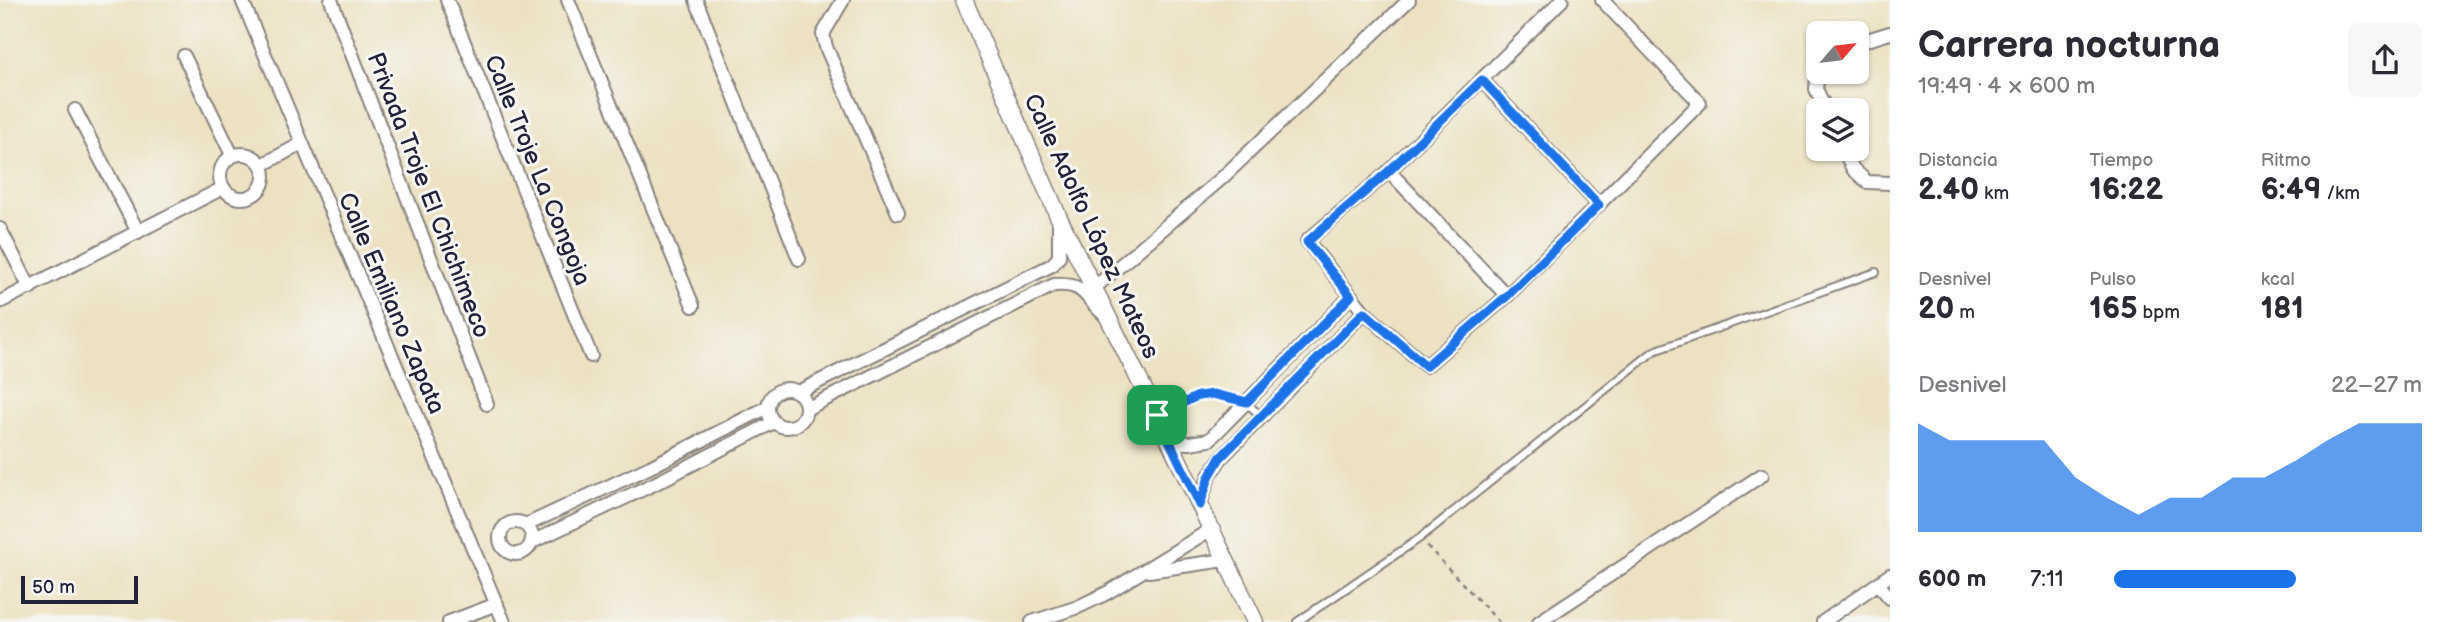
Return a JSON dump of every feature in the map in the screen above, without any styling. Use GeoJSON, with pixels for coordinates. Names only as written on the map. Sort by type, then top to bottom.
{"type":"FeatureCollection","features":[{"type":"Feature","properties":{"kind":"street","name":"Calle Emiliano Zapata"},"geometry":{"type":"LineString","coordinates":[[242,0],[504,622]]}},
{"type":"Feature","properties":{"kind":"street","name":"Privada Troje El Chichimeco"},"geometry":{"type":"LineString","coordinates":[[331,0],[487,404]]}},
{"type":"Feature","properties":{"kind":"street","name":"Calle Troje La Congoja"},"geometry":{"type":"LineString","coordinates":[[447,0],[591,356]]}},
{"type":"Feature","properties":{"kind":"street"},"geometry":{"type":"LineString","coordinates":[[568,0],[693,306]]}},
{"type":"Feature","properties":{"kind":"street"},"geometry":{"type":"LineString","coordinates":[[696,0],[799,259]]}},
{"type":"Feature","properties":{"kind":"street"},"geometry":{"type":"LineString","coordinates":[[842,0],[823,34],[826,47],[898,213]]}},
{"type":"Feature","properties":{"kind":"street","name":"Calle Adolfo López Mateos"},"geometry":{"type":"LineString","coordinates":[[964,0],[1059,218],[1157,415],[1255,622]]}},
{"type":"Feature","properties":{"kind":"street"},"geometry":{"type":"LineString","coordinates":[[1094,288],[1222,178],[1409,0]]}},
{"type":"Feature","properties":{"kind":"street"},"geometry":{"type":"LineString","coordinates":[[1562,0],[1389,171],[1307,242],[1364,312],[1426,366],[1507,296],[1700,103],[1602,0]]}},
{"type":"Feature","properties":{"kind":"street"},"geometry":{"type":"LineString","coordinates":[[1869,39],[1890,33]]}},
{"type":"Feature","properties":{"kind":"street"},"geometry":{"type":"LineString","coordinates":[[184,56],[232,155]]}},
{"type":"Feature","properties":{"kind":"street"},"geometry":{"type":"LineString","coordinates":[[1482,80],[1599,205]]}},
{"type":"Feature","properties":{"kind":"street"},"geometry":{"type":"LineString","coordinates":[[75,110],[138,232]]}},
{"type":"Feature","properties":{"kind":"street"},"geometry":{"type":"LineString","coordinates":[[262,165],[301,145]]}},
{"type":"Feature","properties":{"kind":"street"},"geometry":{"type":"LineString","coordinates":[[245,153],[258,159],[262,165],[264,180],[257,193],[243,198],[228,193],[220,182],[220,170],[232,155],[245,153]]}},
{"type":"Feature","properties":{"kind":"street"},"geometry":{"type":"LineString","coordinates":[[1849,161],[1853,169],[1867,182],[1890,183]]}},
{"type":"Feature","properties":{"kind":"street"},"geometry":{"type":"LineString","coordinates":[[1389,171],[1507,296]]}},
{"type":"Feature","properties":{"kind":"street"},"geometry":{"type":"LineString","coordinates":[[0,302],[223,188]]}},
{"type":"Feature","properties":{"kind":"street"},"geometry":{"type":"LineString","coordinates":[[798,392],[1052,265],[1059,257],[1059,218]]}},
{"type":"Feature","properties":{"kind":"street"},"geometry":{"type":"LineString","coordinates":[[0,229],[30,288]]}},
{"type":"Feature","properties":{"kind":"street"},"geometry":{"type":"LineString","coordinates":[[807,409],[803,397],[787,388],[776,392],[768,407],[774,422],[785,427],[797,425],[807,409],[1054,285],[1070,284],[1084,292],[1094,307],[1109,318]]}},
{"type":"Feature","properties":{"kind":"street"},"geometry":{"type":"LineString","coordinates":[[1170,442],[1209,440],[1351,296]]}},
{"type":"Feature","properties":{"kind":"street"},"geometry":{"type":"LineString","coordinates":[[1200,505],[1209,477],[1220,458],[1364,312]]}},
{"type":"Feature","properties":{"kind":"street"},"geometry":{"type":"LineString","coordinates":[[913,334],[921,352]]}},
{"type":"Feature","properties":{"kind":"street"},"geometry":{"type":"LineString","coordinates":[[526,525],[650,467],[768,407]]}},
{"type":"Feature","properties":{"kind":"street"},"geometry":{"type":"LineString","coordinates":[[532,542],[526,525],[516,522],[506,525],[500,535],[505,550],[515,554],[526,551],[532,542],[658,482],[774,422]]}},
{"type":"Feature","properties":{"kind":"street"},"geometry":{"type":"LineString","coordinates":[[650,467],[658,482]]}},
{"type":"Feature","properties":{"kind":"street"},"geometry":{"type":"LineString","coordinates":[[1539,622],[1762,475]]}},
{"type":"Feature","properties":{"kind":"street"},"geometry":{"type":"LineString","coordinates":[[1032,622],[1078,607],[1210,530]]}},
{"type":"Feature","properties":{"kind":"street"},"geometry":{"type":"LineString","coordinates":[[1142,572],[1225,560]]}},
{"type":"Feature","properties":{"kind":"street"},"geometry":{"type":"LineString","coordinates":[[1823,622],[1890,575]]}},
{"type":"Feature","properties":{"kind":"street"},"geometry":{"type":"LineString","coordinates":[[1878,584],[1890,598]]}},
{"type":"Feature","properties":{"kind":"street"},"geometry":{"type":"LineString","coordinates":[[449,622],[497,604]]}},
{"type":"Feature","properties":{"kind":"lane"},"geometry":{"type":"LineString","coordinates":[[1297,622],[1420,538],[1654,351],[1876,272]]}},
{"type":"Feature","properties":{"kind":"lane"},"geometry":{"type":"LineString","coordinates":[[1157,415],[1198,396],[1213,394],[1247,402],[1262,417]]}},
{"type":"Feature","properties":{"kind":"path"},"geometry":{"type":"LineString","coordinates":[[1420,538],[1499,622]]}},
{"type":"Feature","properties":{"kind":"route"},"geometry":{"type":"LineString","coordinates":[[1482,80],[1599,205],[1507,296],[1426,366],[1364,312],[1220,458],[1209,477],[1200,505],[1157,415],[1198,396],[1213,394],[1247,402],[1351,296],[1307,242],[1389,171],[1482,80]]}}]}
